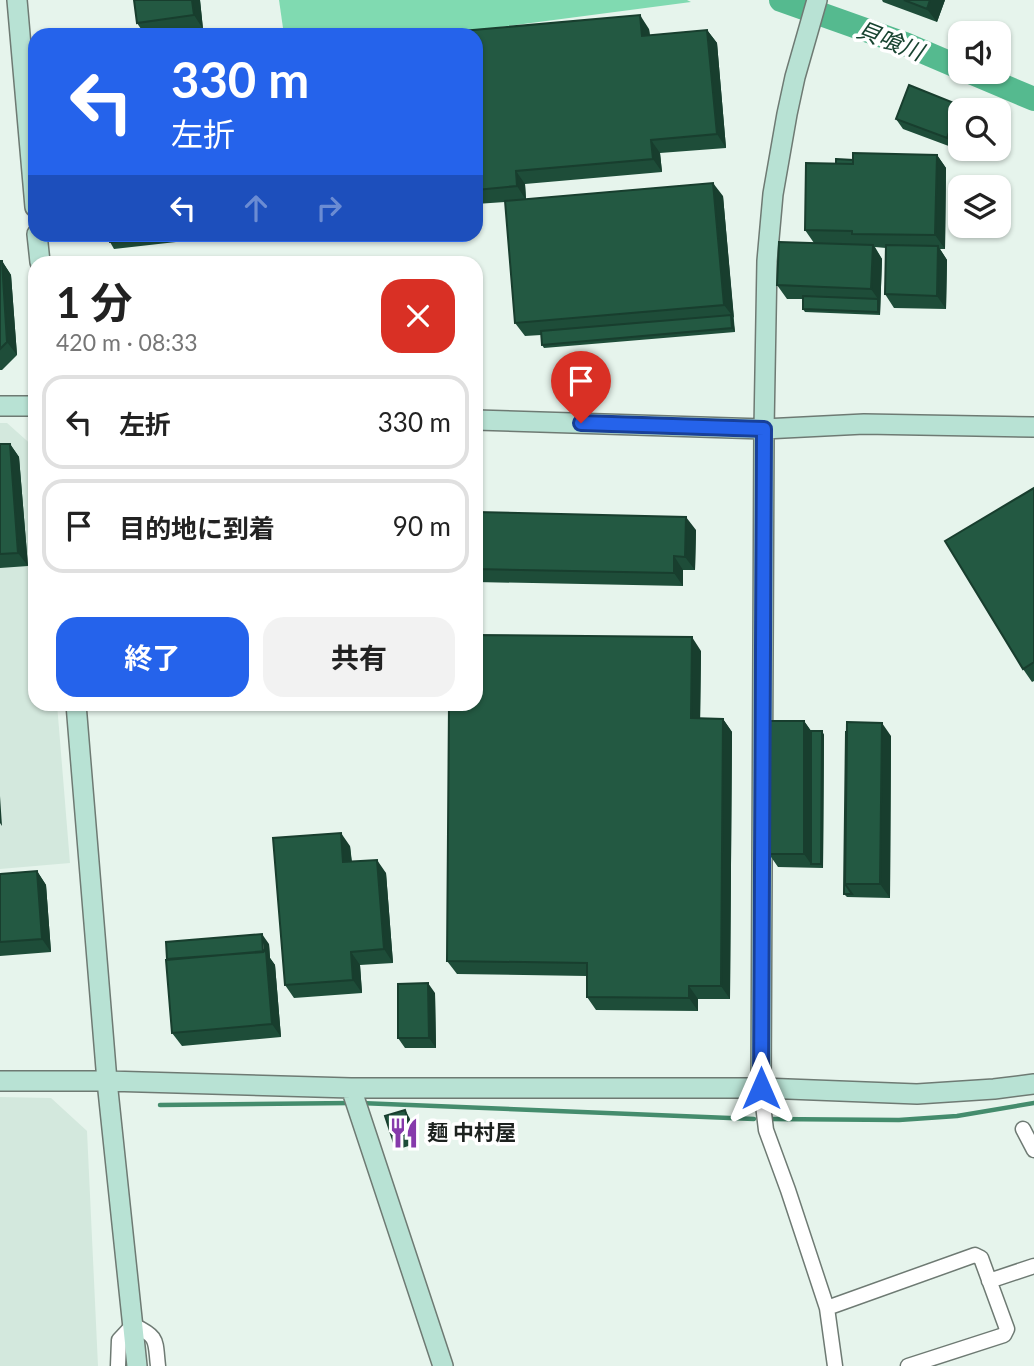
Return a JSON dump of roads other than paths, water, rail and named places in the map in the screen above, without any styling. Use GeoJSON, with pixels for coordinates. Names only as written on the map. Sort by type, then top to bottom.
{"type":"FeatureCollection","features":[{"type":"Feature","properties":{"kind":"street"},"geometry":{"type":"LineString","coordinates":[[18,0],[28,122]]}},
{"type":"Feature","properties":{"kind":"street"},"geometry":{"type":"LineString","coordinates":[[817,0],[789,102],[773,194],[767,261],[761,1088],[766,1130],[827,1308],[835,1366]]}},
{"type":"Feature","properties":{"kind":"street"},"geometry":{"type":"LineString","coordinates":[[0,406],[28,406]]}},
{"type":"Feature","properties":{"kind":"street"},"geometry":{"type":"LineString","coordinates":[[483,420],[764,429],[864,424],[1034,426]]}},
{"type":"Feature","properties":{"kind":"street"},"geometry":{"type":"LineString","coordinates":[[77,711],[107,1082],[137,1366]]}},
{"type":"Feature","properties":{"kind":"street"},"geometry":{"type":"LineString","coordinates":[[0,1081],[351,1088],[761,1088],[917,1094],[1034,1084]]}},
{"type":"Feature","properties":{"kind":"street"},"geometry":{"type":"LineString","coordinates":[[351,1088],[443,1366]]}},
{"type":"Feature","properties":{"kind":"street"},"geometry":{"type":"LineString","coordinates":[[1023,1129],[1034,1150]]}},
{"type":"Feature","properties":{"kind":"street"},"geometry":{"type":"LineString","coordinates":[[827,1308],[975,1255],[981,1258],[1007,1329],[1004,1335],[908,1366]]}},
{"type":"Feature","properties":{"kind":"street"},"geometry":{"type":"LineString","coordinates":[[989,1281],[1034,1266]]}},
{"type":"Feature","properties":{"kind":"street"},"geometry":{"type":"LineString","coordinates":[[118,1366],[119,1340],[133,1325]]}},
{"type":"Feature","properties":{"kind":"street"},"geometry":{"type":"LineString","coordinates":[[133,1325],[149,1332],[155,1340],[158,1366]]}},
{"type":"Feature","properties":{"kind":"waterway","name":"貝喰川"},"geometry":{"type":"LineString","coordinates":[[781,0],[905,44],[948,62]]}},
{"type":"Feature","properties":{"kind":"waterway","name":"貝喰川"},"geometry":{"type":"LineString","coordinates":[[998,84],[1034,99]]}},
{"type":"Feature","properties":{"kind":"waterway"},"geometry":{"type":"LineString","coordinates":[[160,1105],[352,1103]]}},
{"type":"Feature","properties":{"kind":"waterway"},"geometry":{"type":"LineString","coordinates":[[360,1103],[754,1119]]}},
{"type":"Feature","properties":{"kind":"waterway"},"geometry":{"type":"LineString","coordinates":[[769,1119],[899,1120],[957,1116],[1034,1103]]}},
{"type":"Feature","properties":{"kind":"place","name":"麺 中村屋"},"geometry":{"type":"Point","coordinates":[404,1133]}}]}
